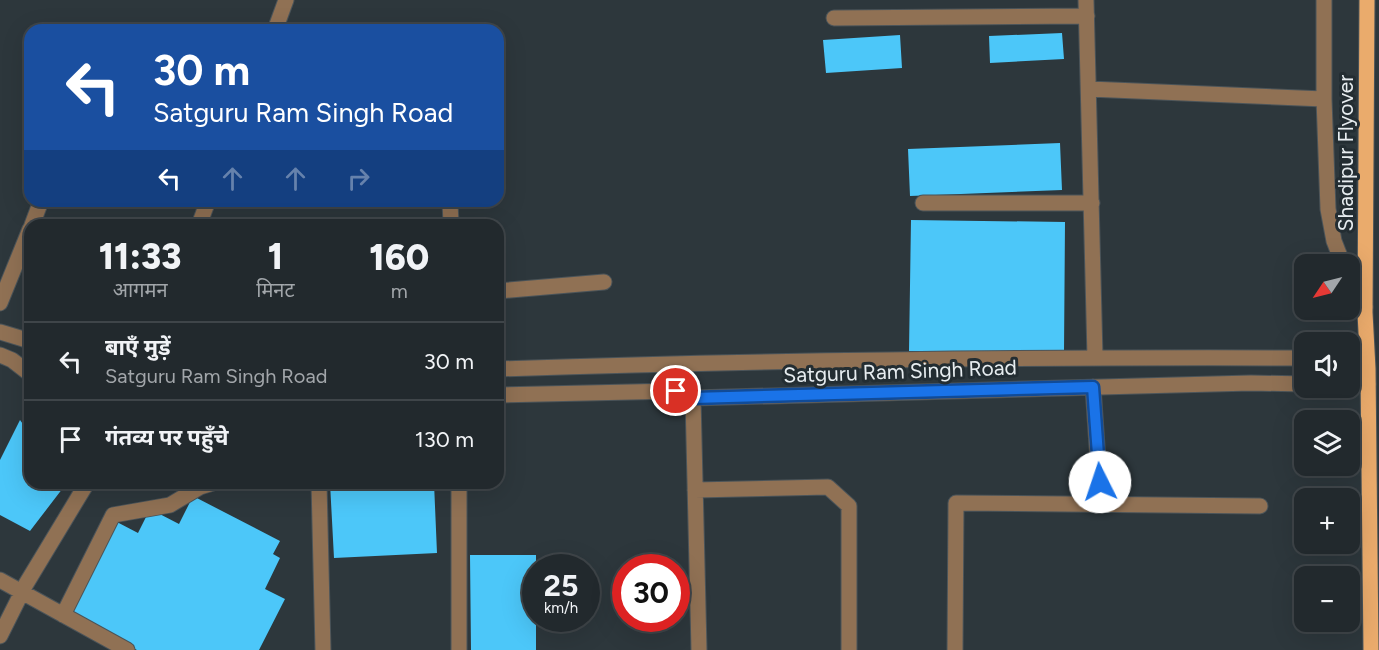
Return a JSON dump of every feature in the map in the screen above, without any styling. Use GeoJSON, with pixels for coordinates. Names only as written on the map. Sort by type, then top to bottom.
{"type":"FeatureCollection","features":[{"type":"Feature","properties":{"kind":"main road","name":"Shadipur Flyover"},"geometry":{"type":"LineString","coordinates":[[1367,0],[1365,307],[1371,650]]}},
{"type":"Feature","properties":{"kind":"street"},"geometry":{"type":"LineString","coordinates":[[277,24],[286,0]]}},
{"type":"Feature","properties":{"kind":"street"},"geometry":{"type":"LineString","coordinates":[[1086,0],[1095,357]]}},
{"type":"Feature","properties":{"kind":"street"},"geometry":{"type":"LineString","coordinates":[[1324,0],[1324,99],[1328,209],[1334,241],[1339,254]]}},
{"type":"Feature","properties":{"kind":"street"},"geometry":{"type":"LineString","coordinates":[[834,18],[1087,16]]}},
{"type":"Feature","properties":{"kind":"street"},"geometry":{"type":"LineString","coordinates":[[1089,89],[1324,99]]}},
{"type":"Feature","properties":{"kind":"street"},"geometry":{"type":"LineString","coordinates":[[923,203],[1092,203]]}},
{"type":"Feature","properties":{"kind":"street"},"geometry":{"type":"LineString","coordinates":[[0,303],[24,262]]}},
{"type":"Feature","properties":{"kind":"street"},"geometry":{"type":"LineString","coordinates":[[504,290],[604,282]]}},
{"type":"Feature","properties":{"kind":"street"},"geometry":{"type":"LineString","coordinates":[[1360,297],[1365,307]]}},
{"type":"Feature","properties":{"kind":"street"},"geometry":{"type":"LineString","coordinates":[[0,332],[24,339]]}},
{"type":"Feature","properties":{"kind":"street"},"geometry":{"type":"LineString","coordinates":[[0,355],[12,360],[24,369]]}},
{"type":"Feature","properties":{"kind":"street","name":"Satguru Ram Singh Road"},"geometry":{"type":"LineString","coordinates":[[504,369],[682,363],[1095,357],[1294,358]]}},
{"type":"Feature","properties":{"kind":"street"},"geometry":{"type":"LineString","coordinates":[[1360,358],[1367,358]]}},
{"type":"Feature","properties":{"kind":"street","name":"Satguru Ram Singh Road"},"geometry":{"type":"LineString","coordinates":[[504,395],[676,391],[693,398],[1251,383],[1294,384]]}},
{"type":"Feature","properties":{"kind":"street"},"geometry":{"type":"LineString","coordinates":[[1360,384],[1368,384]]}},
{"type":"Feature","properties":{"kind":"street"},"geometry":{"type":"LineString","coordinates":[[1093,387],[1101,505]]}},
{"type":"Feature","properties":{"kind":"street"},"geometry":{"type":"LineString","coordinates":[[693,398],[699,650]]}},
{"type":"Feature","properties":{"kind":"street"},"geometry":{"type":"LineString","coordinates":[[695,490],[828,487],[849,506],[849,650]]}},
{"type":"Feature","properties":{"kind":"street"},"geometry":{"type":"LineString","coordinates":[[0,636],[22,591],[83,489]]}},
{"type":"Feature","properties":{"kind":"street"},"geometry":{"type":"LineString","coordinates":[[63,615],[113,515],[170,505],[197,489]]}},
{"type":"Feature","properties":{"kind":"street"},"geometry":{"type":"LineString","coordinates":[[320,489],[323,650]]}},
{"type":"Feature","properties":{"kind":"street"},"geometry":{"type":"LineString","coordinates":[[459,489],[459,650]]}},
{"type":"Feature","properties":{"kind":"street"},"geometry":{"type":"LineString","coordinates":[[955,650],[956,503],[1260,506]]}},
{"type":"Feature","properties":{"kind":"street"},"geometry":{"type":"LineString","coordinates":[[0,580],[127,650]]}},
{"type":"Feature","properties":{"kind":"building"},"geometry":{"type":"Polygon","coordinates":[[[1062,33],[1064,59],[990,63],[989,36],[1062,33]]]}},
{"type":"Feature","properties":{"kind":"building"},"geometry":{"type":"Polygon","coordinates":[[[900,35],[902,68],[826,73],[823,40],[900,35]]]}},
{"type":"Feature","properties":{"kind":"building"},"geometry":{"type":"Polygon","coordinates":[[[1060,143],[1062,190],[910,196],[908,149],[1060,143]]]}},
{"type":"Feature","properties":{"kind":"building"},"geometry":{"type":"Polygon","coordinates":[[[911,220],[1065,222],[1064,353],[909,351],[911,220]]]}},
{"type":"Feature","properties":{"kind":"building"},"geometry":{"type":"Polygon","coordinates":[[[20,420],[24,426],[24,489],[62,489],[30,531],[0,515],[0,460],[20,420]]]}},
{"type":"Feature","properties":{"kind":"building"},"geometry":{"type":"Polygon","coordinates":[[[330,489],[434,489],[437,553],[334,558],[330,489]]]}},
{"type":"Feature","properties":{"kind":"building"},"geometry":{"type":"Polygon","coordinates":[[[193,496],[280,541],[273,554],[280,558],[265,589],[285,599],[259,650],[137,650],[67,614],[115,521],[138,533],[150,509],[179,524],[193,496]]]}},
{"type":"Feature","properties":{"kind":"building"},"geometry":{"type":"Polygon","coordinates":[[[470,555],[522,555],[522,632],[536,632],[536,650],[471,650],[470,555]]]}},
{"type":"Feature","properties":{"kind":"route"},"geometry":{"type":"LineString","coordinates":[[676,391],[693,398],[1093,387],[1100,482]]}}]}
